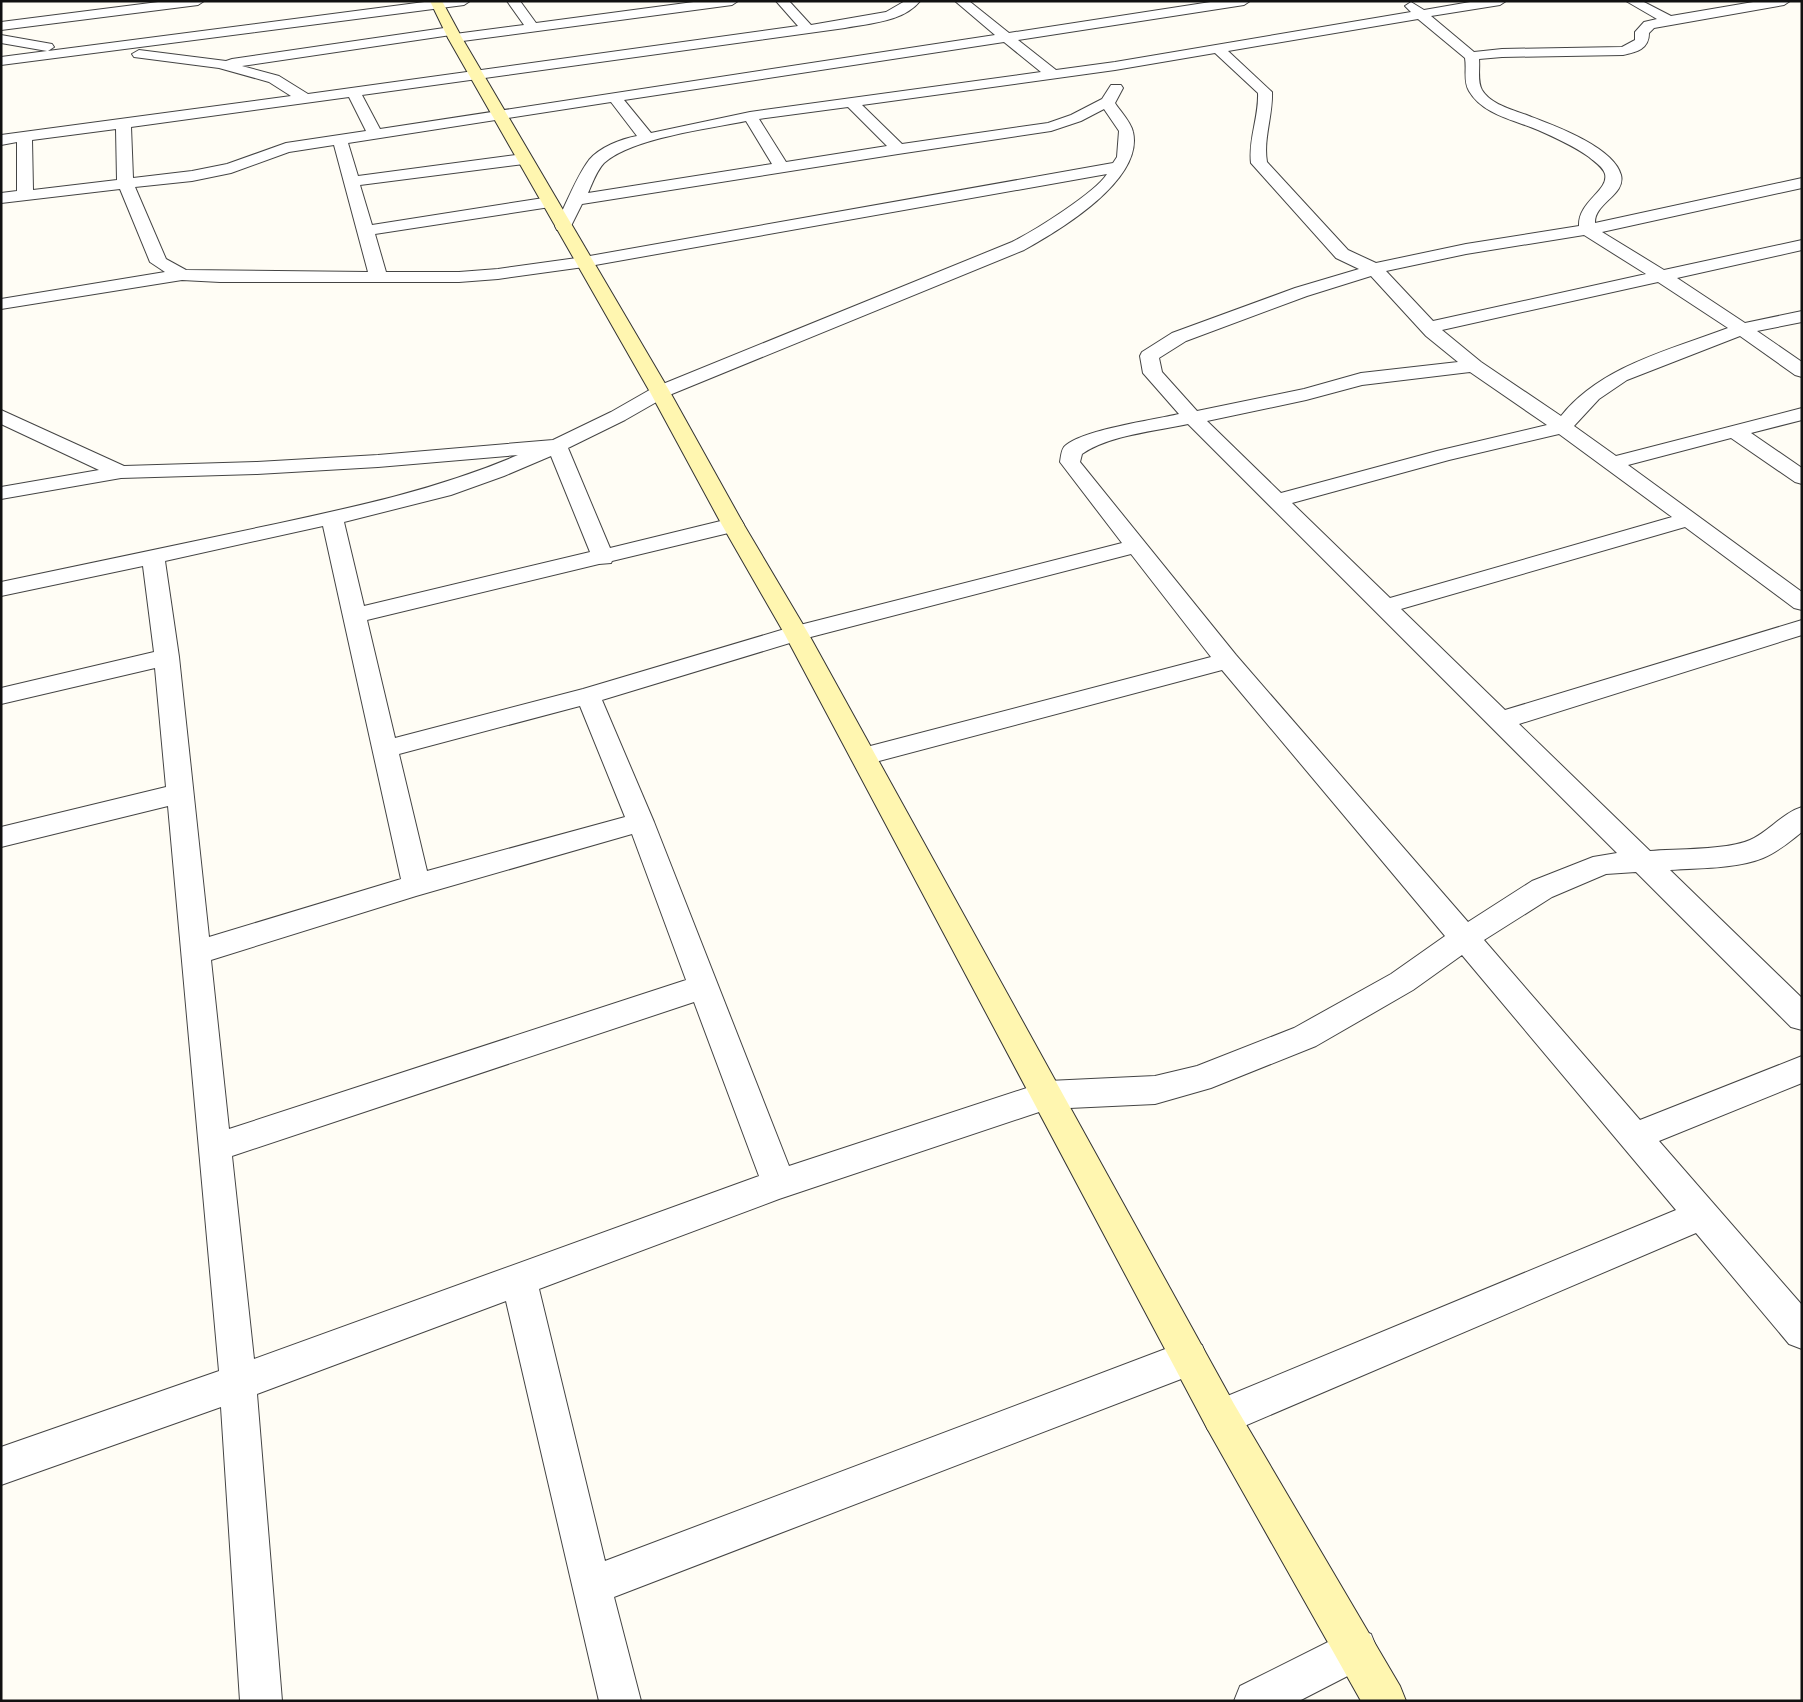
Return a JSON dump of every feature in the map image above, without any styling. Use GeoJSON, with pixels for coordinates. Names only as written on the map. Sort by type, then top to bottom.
{"type":"FeatureCollection","features":[{"type":"Feature","properties":{"kind":"street"},"geometry":{"type":"LineString","coordinates":[[1,26],[134,5],[198,1]]}},
{"type":"Feature","properties":{"kind":"street"},"geometry":{"type":"LineString","coordinates":[[513,1],[532,27]]}},
{"type":"Feature","properties":{"kind":"street"},"geometry":{"type":"LineString","coordinates":[[220,64],[453,34],[532,27],[651,6],[732,1]]}},
{"type":"Feature","properties":{"kind":"street"},"geometry":{"type":"LineString","coordinates":[[782,1],[808,29]]}},
{"type":"Feature","properties":{"kind":"street"},"geometry":{"type":"LineString","coordinates":[[1,140],[845,24],[889,15],[900,11],[914,1]]}},
{"type":"Feature","properties":{"kind":"street"},"geometry":{"type":"LineString","coordinates":[[1,198],[192,176],[231,168],[286,148],[798,71],[1221,3],[1244,1]]}},
{"type":"Feature","properties":{"kind":"street"},"geometry":{"type":"LineString","coordinates":[[1405,1],[1422,13],[1471,56],[1474,63],[1472,82],[1475,90],[1482,98],[1501,110],[1577,144],[1604,159],[1613,175],[1611,187],[1589,209],[1585,217],[1587,230],[1742,329],[1802,371]]}},
{"type":"Feature","properties":{"kind":"street"},"geometry":{"type":"LineString","coordinates":[[563,226],[596,162],[611,151],[629,142],[754,110],[851,102],[1115,66],[1217,48],[1232,41],[1500,1]]}},
{"type":"Feature","properties":{"kind":"street"},"geometry":{"type":"LineString","coordinates":[[1632,1],[1670,20]]}},
{"type":"Feature","properties":{"kind":"street"},"geometry":{"type":"LineString","coordinates":[[1471,56],[1502,53],[1623,51],[1642,42],[1642,32],[1649,25],[1784,1]]}},
{"type":"Feature","properties":{"kind":"street"},"geometry":{"type":"LineString","coordinates":[[1,61],[446,2],[453,34],[660,392],[733,525],[796,633],[1221,1417],[1385,1701]]}},
{"type":"Feature","properties":{"kind":"street"},"geometry":{"type":"LineString","coordinates":[[965,2],[1052,74]]}},
{"type":"Feature","properties":{"kind":"street"},"geometry":{"type":"LineString","coordinates":[[1221,3],[1226,21]]}},
{"type":"Feature","properties":{"kind":"street"},"geometry":{"type":"LineString","coordinates":[[651,6],[684,46],[709,84]]}},
{"type":"Feature","properties":{"kind":"street"},"geometry":{"type":"LineString","coordinates":[[836,38],[845,24]]}},
{"type":"Feature","properties":{"kind":"street"},"geometry":{"type":"LineString","coordinates":[[1,39],[79,51],[168,56],[220,64],[274,79],[305,98]]}},
{"type":"Feature","properties":{"kind":"street"},"geometry":{"type":"LineString","coordinates":[[1217,48],[1265,92],[1266,104],[1256,155],[1263,170],[1286,192],[1298,208],[1342,254],[1374,269],[1429,327],[1474,366],[1613,463],[1802,603]]}},
{"type":"Feature","properties":{"kind":"street"},"geometry":{"type":"LineString","coordinates":[[773,88],[823,51]]}},
{"type":"Feature","properties":{"kind":"street"},"geometry":{"type":"LineString","coordinates":[[577,200],[898,149],[1051,127],[1076,118],[1107,102],[1112,97],[1120,74],[1115,66]]}},
{"type":"Feature","properties":{"kind":"street"},"geometry":{"type":"LineString","coordinates":[[353,91],[375,135]]}},
{"type":"Feature","properties":{"kind":"street"},"geometry":{"type":"LineString","coordinates":[[615,98],[647,138]]}},
{"type":"Feature","properties":{"kind":"street"},"geometry":{"type":"LineString","coordinates":[[851,102],[898,149]]}},
{"type":"Feature","properties":{"kind":"street"},"geometry":{"type":"LineString","coordinates":[[1,589],[153,558],[332,518],[443,490],[497,472],[557,446],[618,416],[660,392],[1018,246],[1092,196],[1111,180],[1125,157],[1126,131],[1107,102]]}},
{"type":"Feature","properties":{"kind":"street"},"geometry":{"type":"LineString","coordinates":[[754,110],[782,168]]}},
{"type":"Feature","properties":{"kind":"street"},"geometry":{"type":"LineString","coordinates":[[123,123],[125,183],[159,262],[182,275]]}},
{"type":"Feature","properties":{"kind":"street"},"geometry":{"type":"LineString","coordinates":[[24,137],[24,195]]}},
{"type":"Feature","properties":{"kind":"street"},"geometry":{"type":"LineString","coordinates":[[340,141],[378,276]]}},
{"type":"Feature","properties":{"kind":"street"},"geometry":{"type":"LineString","coordinates":[[352,181],[524,159]]}},
{"type":"Feature","properties":{"kind":"street"},"geometry":{"type":"LineString","coordinates":[[1,304],[182,275],[220,277],[459,277],[498,274],[584,262],[1119,167]]}},
{"type":"Feature","properties":{"kind":"street"},"geometry":{"type":"LineString","coordinates":[[1802,183],[1587,230],[1466,249],[1374,269],[1301,292],[1179,337],[1149,356],[1153,373],[1193,418],[1275,501],[1802,1018]]}},
{"type":"Feature","properties":{"kind":"street"},"geometry":{"type":"LineString","coordinates":[[1782,186],[1802,196]]}},
{"type":"Feature","properties":{"kind":"street"},"geometry":{"type":"LineString","coordinates":[[365,231],[550,202]]}},
{"type":"Feature","properties":{"kind":"street"},"geometry":{"type":"LineString","coordinates":[[1429,327],[1802,245]]}},
{"type":"Feature","properties":{"kind":"street"},"geometry":{"type":"LineString","coordinates":[[1275,501],[1444,455],[1563,427],[1577,409],[1592,395],[1620,376],[1742,329],[1802,316]]}},
{"type":"Feature","properties":{"kind":"street"},"geometry":{"type":"LineString","coordinates":[[1474,366],[1361,378],[1306,394],[1123,432],[1084,442],[1072,451],[1070,462],[1227,661],[1802,1332]]}},
{"type":"Feature","properties":{"kind":"street"},"geometry":{"type":"LineString","coordinates":[[1613,463],[1802,414]]}},
{"type":"Feature","properties":{"kind":"street"},"geometry":{"type":"LineString","coordinates":[[1,416],[121,472]]}},
{"type":"Feature","properties":{"kind":"street"},"geometry":{"type":"LineString","coordinates":[[1734,431],[1802,478]]}},
{"type":"Feature","properties":{"kind":"street"},"geometry":{"type":"LineString","coordinates":[[1,493],[121,472],[257,468],[378,461],[557,446]]}},
{"type":"Feature","properties":{"kind":"street"},"geometry":{"type":"LineString","coordinates":[[557,446],[603,558]]}},
{"type":"Feature","properties":{"kind":"street"},"geometry":{"type":"LineString","coordinates":[[332,518],[356,615],[416,885]]}},
{"type":"Feature","properties":{"kind":"street"},"geometry":{"type":"LineString","coordinates":[[1384,607],[1690,519]]}},
{"type":"Feature","properties":{"kind":"street"},"geometry":{"type":"LineString","coordinates":[[356,615],[603,558],[733,525]]}},
{"type":"Feature","properties":{"kind":"street"},"geometry":{"type":"LineString","coordinates":[[386,749],[588,696],[796,633],[1136,546]]}},
{"type":"Feature","properties":{"kind":"street"},"geometry":{"type":"LineString","coordinates":[[153,558],[167,657],[238,1383],[261,1701]]}},
{"type":"Feature","properties":{"kind":"street"},"geometry":{"type":"LineString","coordinates":[[1500,721],[1802,627]]}},
{"type":"Feature","properties":{"kind":"street"},"geometry":{"type":"LineString","coordinates":[[1,696],[167,657]]}},
{"type":"Feature","properties":{"kind":"street"},"geometry":{"type":"LineString","coordinates":[[864,756],[1227,661]]}},
{"type":"Feature","properties":{"kind":"street"},"geometry":{"type":"LineString","coordinates":[[588,696],[641,822],[779,1184]]}},
{"type":"Feature","properties":{"kind":"street"},"geometry":{"type":"LineString","coordinates":[[1,837],[180,793]]}},
{"type":"Feature","properties":{"kind":"street"},"geometry":{"type":"LineString","coordinates":[[1,1466],[238,1383],[779,1184],[942,1129],[1048,1095],[1155,1090],[1200,1079],[1305,1037],[1402,982],[1463,938],[1542,888],[1603,864],[1714,857],[1753,851],[1773,841],[1802,817]]}},
{"type":"Feature","properties":{"kind":"street"},"geometry":{"type":"LineString","coordinates":[[195,953],[416,885],[641,822]]}},
{"type":"Feature","properties":{"kind":"street"},"geometry":{"type":"LineString","coordinates":[[214,1148],[705,986]]}},
{"type":"Feature","properties":{"kind":"street"},"geometry":{"type":"LineString","coordinates":[[1634,1137],[1802,1069]]}},
{"type":"Feature","properties":{"kind":"street"},"geometry":{"type":"LineString","coordinates":[[1221,1417],[1701,1214]]}},
{"type":"Feature","properties":{"kind":"street"},"geometry":{"type":"LineString","coordinates":[[519,1280],[620,1701]]}},
{"type":"Feature","properties":{"kind":"street"},"geometry":{"type":"LineString","coordinates":[[591,1586],[1189,1358]]}},
{"type":"Feature","properties":{"kind":"street"},"geometry":{"type":"LineString","coordinates":[[1255,1701],[1356,1649]]}}]}
